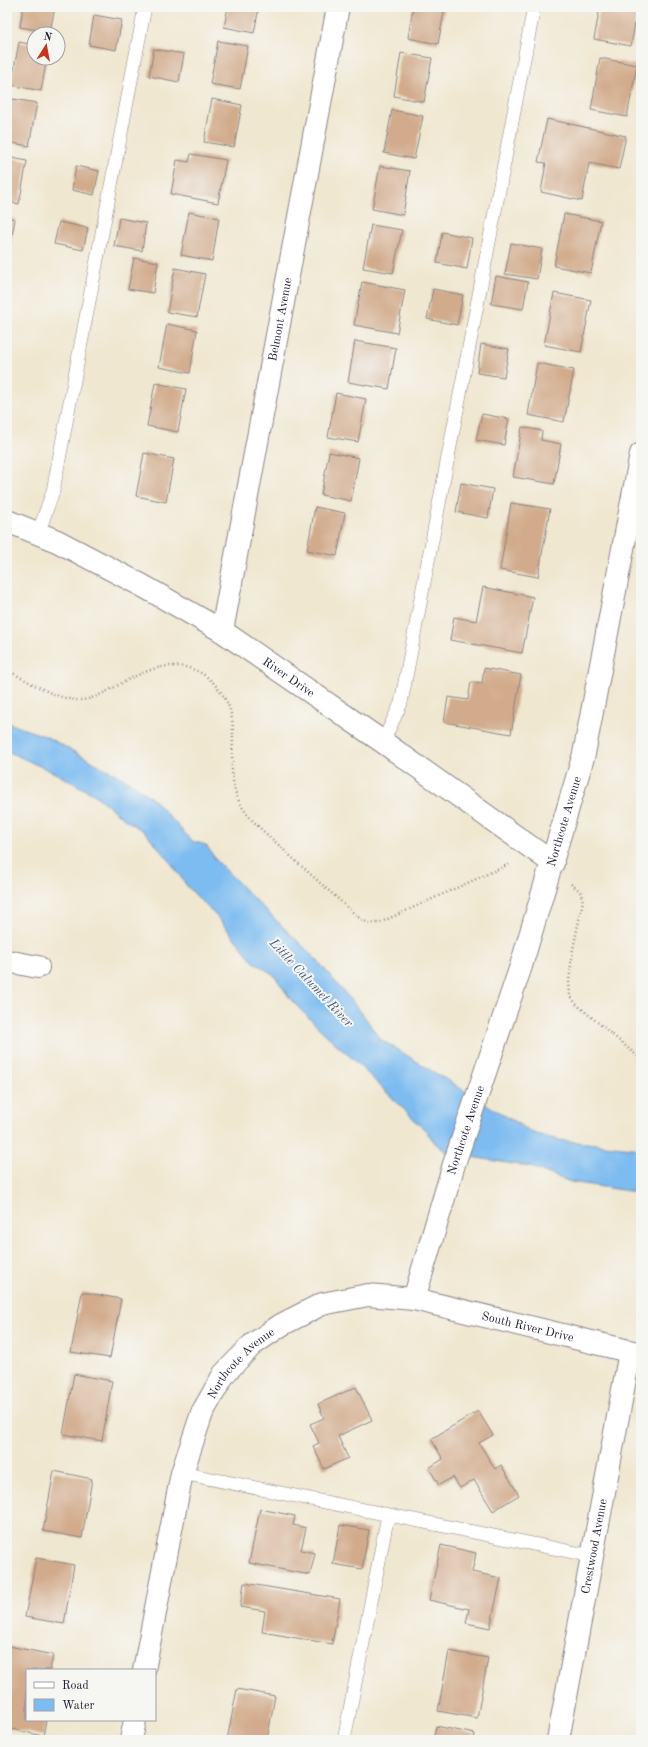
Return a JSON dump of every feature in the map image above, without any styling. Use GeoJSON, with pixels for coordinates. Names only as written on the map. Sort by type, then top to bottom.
{"type":"FeatureCollection","features":[{"type":"Feature","properties":{"kind":"street","name":"Belmont Avenue"},"geometry":{"type":"LineString","coordinates":[[222,631],[338,7]]}},
{"type":"Feature","properties":{"kind":"street","name":"Northcote Avenue"},"geometry":{"type":"LineString","coordinates":[[144,1669],[182,1473],[202,1413],[224,1374],[252,1345],[281,1325],[322,1304],[368,1296],[414,1299],[454,1164],[553,863],[584,754],[641,454]]}},
{"type":"Feature","properties":{"kind":"street","name":"River Drive"},"geometry":{"type":"LineString","coordinates":[[7,521],[57,542],[143,586],[222,631],[383,742],[553,863]]}},
{"type":"Feature","properties":{"kind":"street"},"geometry":{"type":"LineString","coordinates":[[7,961],[38,967]]}},
{"type":"Feature","properties":{"kind":"street","name":"South River Drive"},"geometry":{"type":"LineString","coordinates":[[414,1299],[635,1353]]}},
{"type":"Feature","properties":{"kind":"street","name":"Crestwood Avenue"},"geometry":{"type":"LineString","coordinates":[[558,1740],[592,1556],[635,1353]]}},
{"type":"Feature","properties":{"kind":"street"},"geometry":{"type":"LineString","coordinates":[[131,1740],[135,1721]]}},
{"type":"Feature","properties":{"kind":"lane"},"geometry":{"type":"LineString","coordinates":[[38,534],[53,491],[145,7]]}},
{"type":"Feature","properties":{"kind":"lane"},"geometry":{"type":"LineString","coordinates":[[383,742],[401,703],[534,7]]}},
{"type":"Feature","properties":{"kind":"lane"},"geometry":{"type":"LineString","coordinates":[[182,1473],[592,1556]]}},
{"type":"Feature","properties":{"kind":"lane"},"geometry":{"type":"LineString","coordinates":[[344,1740],[388,1515]]}},
{"type":"Feature","properties":{"kind":"path"},"geometry":{"type":"LineString","coordinates":[[7,670],[61,697],[84,700],[101,694],[141,672],[179,665],[201,673],[216,685],[226,697],[232,711],[234,723],[232,767],[233,783],[238,799],[244,809],[270,837],[358,917],[368,923],[379,923],[505,866],[515,863]]}},
{"type":"Feature","properties":{"kind":"path"},"geometry":{"type":"LineString","coordinates":[[570,883],[580,891],[583,901],[571,962],[569,981],[570,995],[576,1004],[641,1059]]}},
{"type":"Feature","properties":{"kind":"water","name":"Little Calumet River"},"geometry":{"type":"Polygon","coordinates":[[[7,722],[45,736],[132,783],[154,800],[192,841],[206,845],[216,860],[316,959],[361,1012],[380,1039],[533,1133],[558,1140],[641,1149],[641,1192],[571,1182],[531,1167],[448,1153],[436,1144],[426,1131],[292,1001],[274,975],[254,962],[218,918],[187,886],[169,860],[145,832],[124,819],[95,795],[57,774],[7,751],[7,722]]]}},
{"type":"Feature","properties":{"kind":"building"},"geometry":{"type":"Polygon","coordinates":[[[23,7],[55,7],[51,26],[20,27],[23,7]]]}},
{"type":"Feature","properties":{"kind":"building"},"geometry":{"type":"Polygon","coordinates":[[[228,7],[259,7],[254,33],[224,27],[228,7]]]}},
{"type":"Feature","properties":{"kind":"building"},"geometry":{"type":"Polygon","coordinates":[[[413,7],[445,7],[438,44],[408,38],[413,7]]]}},
{"type":"Feature","properties":{"kind":"building"},"geometry":{"type":"Polygon","coordinates":[[[600,7],[638,7],[631,46],[594,39],[600,7]]]}},
{"type":"Feature","properties":{"kind":"building"},"geometry":{"type":"Polygon","coordinates":[[[94,15],[122,20],[116,50],[89,45],[94,15]]]}},
{"type":"Feature","properties":{"kind":"building"},"geometry":{"type":"Polygon","coordinates":[[[218,41],[248,46],[240,89],[210,84],[218,41]]]}},
{"type":"Feature","properties":{"kind":"building"},"geometry":{"type":"Polygon","coordinates":[[[19,42],[26,43],[26,66],[46,66],[41,91],[11,85],[19,42]]]}},
{"type":"Feature","properties":{"kind":"building"},"geometry":{"type":"Polygon","coordinates":[[[154,49],[184,54],[179,82],[149,76],[154,49]]]}},
{"type":"Feature","properties":{"kind":"building"},"geometry":{"type":"Polygon","coordinates":[[[401,53],[432,58],[424,102],[394,96],[401,53]]]}},
{"type":"Feature","properties":{"kind":"building"},"geometry":{"type":"Polygon","coordinates":[[[600,58],[637,65],[627,117],[591,110],[600,58]]]}},
{"type":"Feature","properties":{"kind":"building"},"geometry":{"type":"Polygon","coordinates":[[[7,98],[37,103],[29,146],[7,142],[7,98]]]}},
{"type":"Feature","properties":{"kind":"building"},"geometry":{"type":"Polygon","coordinates":[[[212,99],[242,105],[234,147],[204,142],[212,99]]]}},
{"type":"Feature","properties":{"kind":"building"},"geometry":{"type":"Polygon","coordinates":[[[392,110],[423,116],[414,159],[384,153],[392,110]]]}},
{"type":"Feature","properties":{"kind":"building"},"geometry":{"type":"Polygon","coordinates":[[[547,119],[626,136],[619,169],[589,163],[582,201],[541,192],[546,163],[538,162],[547,119]]]}},
{"type":"Feature","properties":{"kind":"building"},"geometry":{"type":"Polygon","coordinates":[[[191,154],[226,160],[218,203],[171,194],[177,160],[189,162],[191,154]]]}},
{"type":"Feature","properties":{"kind":"building"},"geometry":{"type":"Polygon","coordinates":[[[7,157],[27,161],[19,204],[7,202],[7,157]]]}},
{"type":"Feature","properties":{"kind":"building"},"geometry":{"type":"Polygon","coordinates":[[[76,166],[99,171],[94,195],[72,190],[76,166]]]}},
{"type":"Feature","properties":{"kind":"building"},"geometry":{"type":"Polygon","coordinates":[[[380,166],[410,171],[403,215],[372,209],[380,166]]]}},
{"type":"Feature","properties":{"kind":"building"},"geometry":{"type":"Polygon","coordinates":[[[189,212],[219,218],[212,261],[181,255],[189,212]]]}},
{"type":"Feature","properties":{"kind":"building"},"geometry":{"type":"Polygon","coordinates":[[[564,214],[601,221],[591,273],[554,266],[564,214]]]}},
{"type":"Feature","properties":{"kind":"building"},"geometry":{"type":"Polygon","coordinates":[[[7,217],[15,219],[8,258],[7,258],[7,217]]]}},
{"type":"Feature","properties":{"kind":"building"},"geometry":{"type":"Polygon","coordinates":[[[119,218],[146,223],[142,251],[114,246],[119,218]]]}},
{"type":"Feature","properties":{"kind":"building"},"geometry":{"type":"Polygon","coordinates":[[[59,222],[88,228],[83,250],[54,244],[59,222]]]}},
{"type":"Feature","properties":{"kind":"building"},"geometry":{"type":"Polygon","coordinates":[[[371,225],[402,230],[393,273],[363,268],[371,225]]]}},
{"type":"Feature","properties":{"kind":"building"},"geometry":{"type":"Polygon","coordinates":[[[442,232],[472,238],[467,269],[437,263],[442,232]]]}},
{"type":"Feature","properties":{"kind":"building"},"geometry":{"type":"Polygon","coordinates":[[[511,243],[542,249],[537,279],[505,274],[511,243]]]}},
{"type":"Feature","properties":{"kind":"building"},"geometry":{"type":"Polygon","coordinates":[[[134,258],[158,262],[153,293],[128,289],[134,258]]]}},
{"type":"Feature","properties":{"kind":"building"},"geometry":{"type":"Polygon","coordinates":[[[175,268],[205,274],[197,317],[167,312],[175,268]]]}},
{"type":"Feature","properties":{"kind":"building"},"geometry":{"type":"Polygon","coordinates":[[[496,276],[528,282],[523,309],[491,304],[496,276]]]}},
{"type":"Feature","properties":{"kind":"building"},"geometry":{"type":"Polygon","coordinates":[[[362,282],[405,290],[397,333],[354,325],[362,282]]]}},
{"type":"Feature","properties":{"kind":"building"},"geometry":{"type":"Polygon","coordinates":[[[433,289],[463,295],[457,325],[427,319],[433,289]]]}},
{"type":"Feature","properties":{"kind":"building"},"geometry":{"type":"Polygon","coordinates":[[[554,293],[591,300],[581,352],[544,345],[554,293]]]}},
{"type":"Feature","properties":{"kind":"building"},"geometry":{"type":"Polygon","coordinates":[[[167,324],[197,330],[190,373],[159,367],[167,324]]]}},
{"type":"Feature","properties":{"kind":"building"},"geometry":{"type":"Polygon","coordinates":[[[355,341],[396,348],[389,389],[348,382],[355,341]]]}},
{"type":"Feature","properties":{"kind":"building"},"geometry":{"type":"Polygon","coordinates":[[[481,344],[509,349],[504,377],[477,373],[481,344]]]}},
{"type":"Feature","properties":{"kind":"building"},"geometry":{"type":"Polygon","coordinates":[[[537,363],[574,370],[564,422],[528,415],[537,363]]]}},
{"type":"Feature","properties":{"kind":"building"},"geometry":{"type":"Polygon","coordinates":[[[155,383],[186,389],[178,432],[147,426],[155,383]]]}},
{"type":"Feature","properties":{"kind":"building"},"geometry":{"type":"Polygon","coordinates":[[[336,393],[366,399],[358,442],[328,437],[336,393]]]}},
{"type":"Feature","properties":{"kind":"building"},"geometry":{"type":"Polygon","coordinates":[[[482,414],[509,419],[504,445],[476,440],[482,414]]]}},
{"type":"Feature","properties":{"kind":"building"},"geometry":{"type":"Polygon","coordinates":[[[522,427],[542,431],[541,440],[561,444],[554,484],[513,477],[522,427]]]}},
{"type":"Feature","properties":{"kind":"building"},"geometry":{"type":"Polygon","coordinates":[[[329,452],[359,458],[351,501],[321,495],[329,452]]]}},
{"type":"Feature","properties":{"kind":"building"},"geometry":{"type":"Polygon","coordinates":[[[144,453],[174,459],[166,502],[136,496],[144,453]]]}},
{"type":"Feature","properties":{"kind":"building"},"geometry":{"type":"Polygon","coordinates":[[[461,483],[493,489],[488,518],[456,512],[461,483]]]}},
{"type":"Feature","properties":{"kind":"building"},"geometry":{"type":"Polygon","coordinates":[[[511,503],[550,509],[538,577],[500,570],[511,503]]]}},
{"type":"Feature","properties":{"kind":"building"},"geometry":{"type":"Polygon","coordinates":[[[315,507],[345,513],[337,556],[307,550],[315,507]]]}},
{"type":"Feature","properties":{"kind":"building"},"geometry":{"type":"Polygon","coordinates":[[[483,587],[533,597],[522,653],[450,640],[454,617],[476,621],[483,587]]]}},
{"type":"Feature","properties":{"kind":"building"},"geometry":{"type":"Polygon","coordinates":[[[484,668],[521,675],[511,734],[444,722],[448,697],[468,700],[471,682],[482,683],[484,668]]]}},
{"type":"Feature","properties":{"kind":"building"},"geometry":{"type":"Polygon","coordinates":[[[82,1292],[121,1299],[110,1358],[71,1352],[82,1292]]]}},
{"type":"Feature","properties":{"kind":"building"},"geometry":{"type":"Polygon","coordinates":[[[74,1374],[112,1381],[102,1441],[63,1434],[74,1374]]]}},
{"type":"Feature","properties":{"kind":"building"},"geometry":{"type":"Polygon","coordinates":[[[356,1387],[372,1420],[338,1436],[348,1458],[324,1469],[313,1446],[319,1443],[310,1424],[324,1418],[318,1404],[356,1387]]]}},
{"type":"Feature","properties":{"kind":"building"},"geometry":{"type":"Polygon","coordinates":[[[478,1411],[493,1435],[479,1443],[495,1469],[501,1465],[519,1495],[493,1511],[474,1480],[460,1488],[453,1477],[439,1485],[429,1468],[443,1459],[431,1439],[478,1411]]]}},
{"type":"Feature","properties":{"kind":"building"},"geometry":{"type":"Polygon","coordinates":[[[54,1471],[92,1479],[82,1538],[43,1531],[54,1471]]]}},
{"type":"Feature","properties":{"kind":"building"},"geometry":{"type":"Polygon","coordinates":[[[260,1509],[295,1516],[293,1525],[306,1528],[301,1550],[315,1553],[310,1575],[249,1563],[260,1509]]]}},
{"type":"Feature","properties":{"kind":"building"},"geometry":{"type":"Polygon","coordinates":[[[340,1525],[369,1530],[362,1569],[333,1564],[340,1525]]]}},
{"type":"Feature","properties":{"kind":"building"},"geometry":{"type":"Polygon","coordinates":[[[441,1545],[476,1553],[472,1572],[501,1578],[490,1628],[466,1623],[469,1609],[429,1600],[441,1545]]]}},
{"type":"Feature","properties":{"kind":"building"},"geometry":{"type":"Polygon","coordinates":[[[36,1558],[74,1565],[64,1624],[25,1617],[36,1558]]]}},
{"type":"Feature","properties":{"kind":"building"},"geometry":{"type":"Polygon","coordinates":[[[244,1583],[340,1599],[332,1644],[262,1632],[265,1611],[240,1607],[244,1583]]]}},
{"type":"Feature","properties":{"kind":"building"},"geometry":{"type":"Polygon","coordinates":[[[9,1646],[53,1655],[50,1669],[26,1669],[26,1721],[46,1721],[43,1736],[7,1728],[7,1655],[9,1646]]]}},
{"type":"Feature","properties":{"kind":"building"},"geometry":{"type":"Polygon","coordinates":[[[449,1651],[488,1658],[477,1718],[438,1711],[449,1651]]]}},
{"type":"Feature","properties":{"kind":"building"},"geometry":{"type":"Polygon","coordinates":[[[237,1689],[275,1696],[267,1740],[227,1740],[237,1689]]]}},
{"type":"Feature","properties":{"kind":"building"},"geometry":{"type":"Polygon","coordinates":[[[436,1726],[475,1734],[474,1740],[433,1740],[436,1726]]]}}]}
